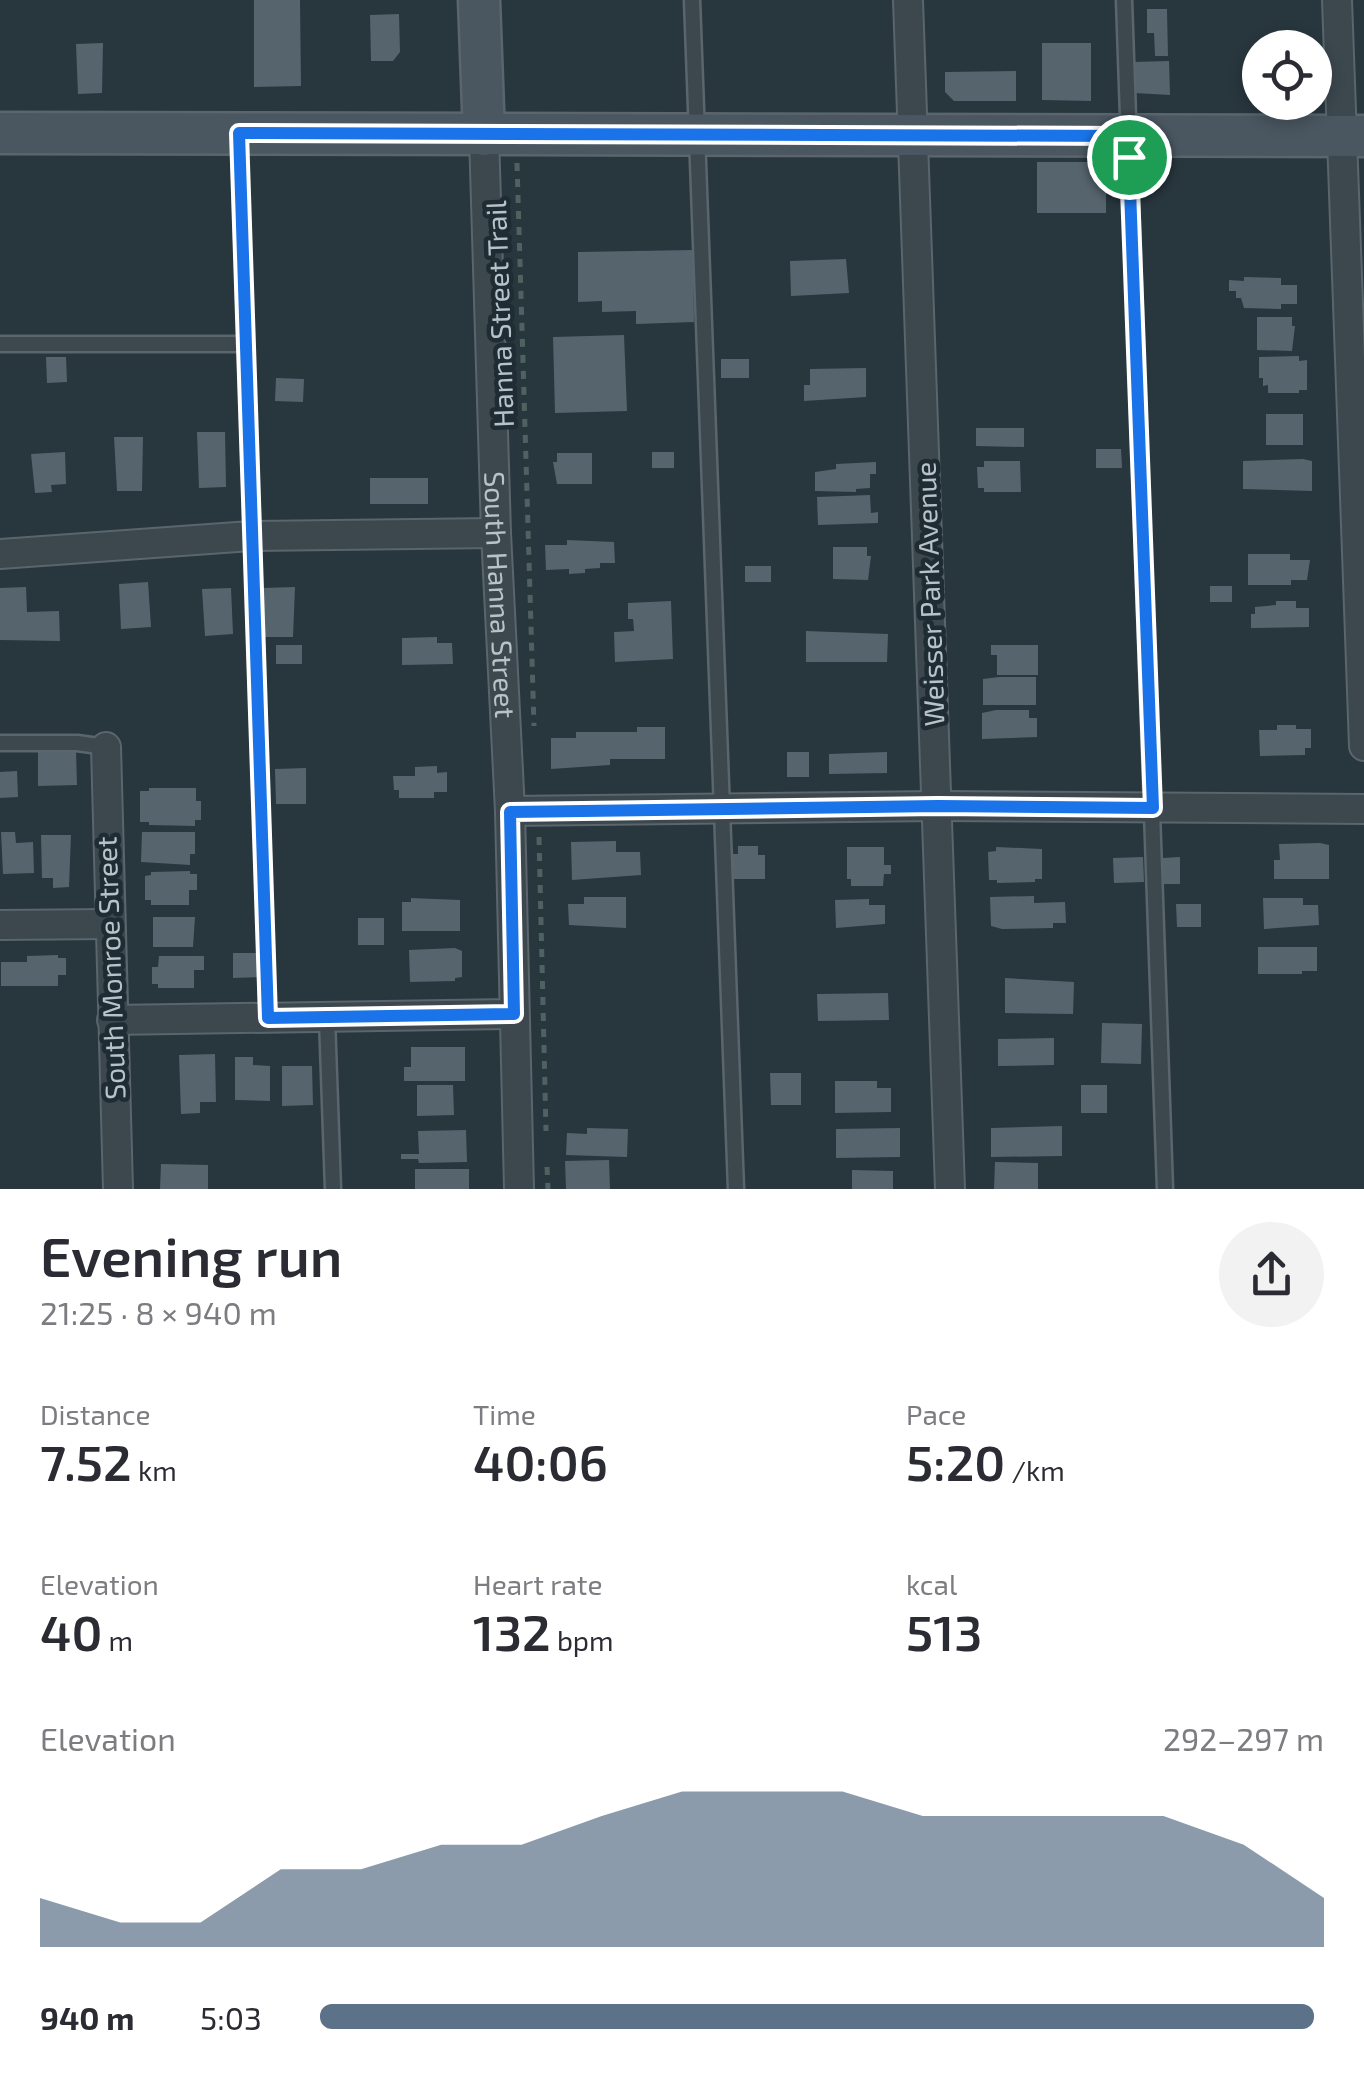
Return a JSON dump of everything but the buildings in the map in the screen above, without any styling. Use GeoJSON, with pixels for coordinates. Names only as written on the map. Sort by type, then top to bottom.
{"type":"FeatureCollection","features":[{"type":"Feature","properties":{"kind":"main road","name":"South Hanna Street"},"geometry":{"type":"LineString","coordinates":[[479,0],[484,135]]}},
{"type":"Feature","properties":{"kind":"main road"},"geometry":{"type":"LineString","coordinates":[[0,133],[1352,136]]}},
{"type":"Feature","properties":{"kind":"street","name":"Weisser Park Avenue"},"geometry":{"type":"LineString","coordinates":[[908,0],[950,1189]]}},
{"type":"Feature","properties":{"kind":"street"},"geometry":{"type":"LineString","coordinates":[[1337,0],[1352,136],[1364,746]]}},
{"type":"Feature","properties":{"kind":"street","name":"South Hanna Street"},"geometry":{"type":"LineString","coordinates":[[484,135],[496,533],[524,811],[514,1014],[520,1189]]}},
{"type":"Feature","properties":{"kind":"street"},"geometry":{"type":"LineString","coordinates":[[0,554],[251,536],[496,533]]}},
{"type":"Feature","properties":{"kind":"street","name":"South Monroe Street"},"geometry":{"type":"LineString","coordinates":[[106,747],[118,1189]]}},
{"type":"Feature","properties":{"kind":"street"},"geometry":{"type":"LineString","coordinates":[[524,811],[938,806],[1364,809]]}},
{"type":"Feature","properties":{"kind":"street"},"geometry":{"type":"LineString","coordinates":[[0,925],[108,924]]}},
{"type":"Feature","properties":{"kind":"street"},"geometry":{"type":"LineString","coordinates":[[112,1020],[514,1014]]}},
{"type":"Feature","properties":{"kind":"lane"},"geometry":{"type":"LineString","coordinates":[[692,0],[736,1189]]}},
{"type":"Feature","properties":{"kind":"lane"},"geometry":{"type":"LineString","coordinates":[[1124,0],[1165,1189]]}},
{"type":"Feature","properties":{"kind":"lane"},"geometry":{"type":"LineString","coordinates":[[239,133],[268,1018]]}},
{"type":"Feature","properties":{"kind":"lane"},"geometry":{"type":"LineString","coordinates":[[0,344],[245,344]]}},
{"type":"Feature","properties":{"kind":"lane"},"geometry":{"type":"LineString","coordinates":[[0,743],[106,747]]}},
{"type":"Feature","properties":{"kind":"lane"},"geometry":{"type":"LineString","coordinates":[[327,1018],[333,1189]]}},
{"type":"Feature","properties":{"kind":"path","name":"Hanna Street Trail"},"geometry":{"type":"LineString","coordinates":[[516,158],[535,732]]}},
{"type":"Feature","properties":{"kind":"path"},"geometry":{"type":"LineString","coordinates":[[524,811],[546,1147]]}},
{"type":"Feature","properties":{"kind":"path"},"geometry":{"type":"LineString","coordinates":[[547,1161],[548,1189]]}},
{"type":"Feature","properties":{"kind":"route"},"geometry":{"type":"LineString","coordinates":[[239,133],[1128,136],[1129,157],[1153,808],[938,806],[510,812],[514,1014],[268,1018],[239,133]]}}]}
